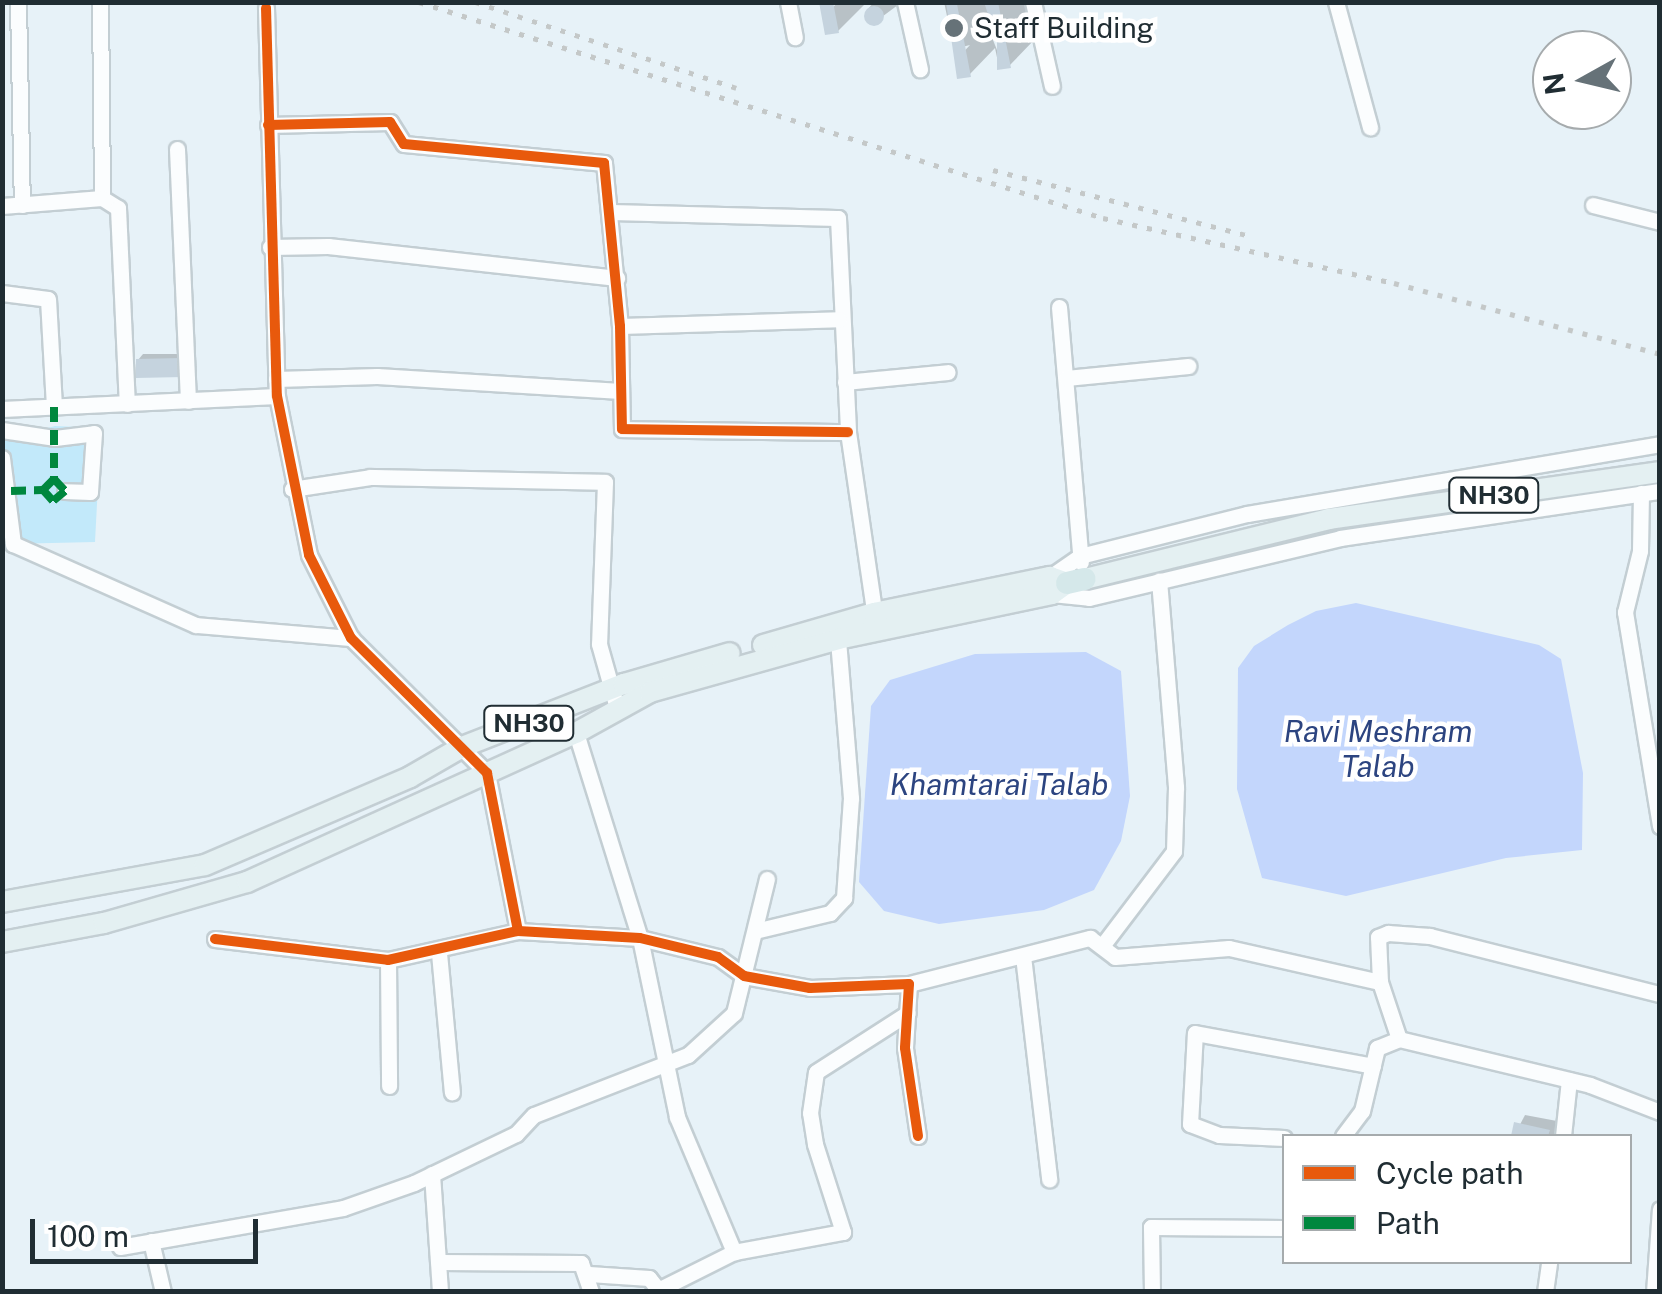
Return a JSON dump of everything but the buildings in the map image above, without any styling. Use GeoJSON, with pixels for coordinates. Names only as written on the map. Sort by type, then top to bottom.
{"type":"FeatureCollection","features":[{"type":"Feature","properties":{"kind":"main road","name":"NH30"},"geometry":{"type":"LineString","coordinates":[[2,902],[205,865],[410,777],[462,747],[876,622],[1070,581],[1329,518],[1660,472]]}},
{"type":"Feature","properties":{"kind":"main road","name":"NH30"},"geometry":{"type":"LineString","coordinates":[[2,942],[104,923],[247,882],[576,733],[612,699],[838,639],[876,622]]}},
{"type":"Feature","properties":{"kind":"street"},"geometry":{"type":"LineString","coordinates":[[18,2],[22,205]]}},
{"type":"Feature","properties":{"kind":"street"},"geometry":{"type":"LineString","coordinates":[[100,2],[102,198]]}},
{"type":"Feature","properties":{"kind":"street"},"geometry":{"type":"LineString","coordinates":[[788,2],[796,37]]}},
{"type":"Feature","properties":{"kind":"street"},"geometry":{"type":"LineString","coordinates":[[905,2],[920,70]]}},
{"type":"Feature","properties":{"kind":"street"},"geometry":{"type":"LineString","coordinates":[[1033,2],[1052,86]]}},
{"type":"Feature","properties":{"kind":"street"},"geometry":{"type":"LineString","coordinates":[[1336,2],[1370,127]]}},
{"type":"Feature","properties":{"kind":"street"},"geometry":{"type":"LineString","coordinates":[[266,8],[276,387],[292,489],[309,555],[351,638],[487,773],[518,931]]}},
{"type":"Feature","properties":{"kind":"street"},"geometry":{"type":"LineString","coordinates":[[268,125],[390,122],[404,144],[604,163],[620,326],[622,429],[848,432]]}},
{"type":"Feature","properties":{"kind":"street"},"geometry":{"type":"LineString","coordinates":[[177,150],[188,401]]}},
{"type":"Feature","properties":{"kind":"street"},"geometry":{"type":"LineString","coordinates":[[2,206],[102,198],[118,208],[127,404]]}},
{"type":"Feature","properties":{"kind":"street"},"geometry":{"type":"LineString","coordinates":[[1593,204],[1660,222]]}},
{"type":"Feature","properties":{"kind":"street"},"geometry":{"type":"LineString","coordinates":[[610,212],[838,218],[839,320],[848,432],[876,622]]}},
{"type":"Feature","properties":{"kind":"street"},"geometry":{"type":"LineString","coordinates":[[270,247],[328,246],[616,278]]}},
{"type":"Feature","properties":{"kind":"street"},"geometry":{"type":"LineString","coordinates":[[2,293],[48,298],[54,406]]}},
{"type":"Feature","properties":{"kind":"street"},"geometry":{"type":"LineString","coordinates":[[1059,307],[1066,378],[1070,581]]}},
{"type":"Feature","properties":{"kind":"street"},"geometry":{"type":"LineString","coordinates":[[620,326],[839,320]]}},
{"type":"Feature","properties":{"kind":"street"},"geometry":{"type":"LineString","coordinates":[[1066,378],[1188,366]]}},
{"type":"Feature","properties":{"kind":"street"},"geometry":{"type":"LineString","coordinates":[[846,382],[948,372]]}},
{"type":"Feature","properties":{"kind":"street"},"geometry":{"type":"LineString","coordinates":[[2,409],[188,401],[377,376],[621,391]]}},
{"type":"Feature","properties":{"kind":"street"},"geometry":{"type":"LineString","coordinates":[[2,430],[55,438],[94,433],[90,492],[65,490]]}},
{"type":"Feature","properties":{"kind":"street"},"geometry":{"type":"LineString","coordinates":[[1070,581],[1248,514],[1660,444]]}},
{"type":"Feature","properties":{"kind":"street"},"geometry":{"type":"LineString","coordinates":[[2,458],[13,544],[196,625],[351,638]]}},
{"type":"Feature","properties":{"kind":"street"},"geometry":{"type":"LineString","coordinates":[[292,489],[370,477],[605,482],[598,644],[612,699]]}},
{"type":"Feature","properties":{"kind":"street"},"geometry":{"type":"LineString","coordinates":[[1070,581],[1159,581],[1340,538],[1660,491]]}},
{"type":"Feature","properties":{"kind":"street"},"geometry":{"type":"LineString","coordinates":[[1640,494],[1640,552],[1625,612],[1660,826]]}},
{"type":"Feature","properties":{"kind":"street"},"geometry":{"type":"LineString","coordinates":[[1102,946],[1174,852],[1176,787],[1159,581]]}},
{"type":"Feature","properties":{"kind":"street"},"geometry":{"type":"LineString","coordinates":[[759,930],[830,913],[844,898],[851,798],[838,639]]}},
{"type":"Feature","properties":{"kind":"street"},"geometry":{"type":"LineString","coordinates":[[576,733],[640,938],[677,1117],[734,1252]]}},
{"type":"Feature","properties":{"kind":"street"},"geometry":{"type":"LineString","coordinates":[[120,1247],[342,1208],[432,1174],[516,1134],[534,1115],[688,1055],[734,1013],[759,930],[767,879]]}},
{"type":"Feature","properties":{"kind":"street"},"geometry":{"type":"LineString","coordinates":[[215,939],[388,960],[439,953],[518,931],[640,938],[718,957],[744,976],[810,988],[909,984],[1090,938],[1114,957],[1229,948],[1380,982]]}},
{"type":"Feature","properties":{"kind":"street"},"geometry":{"type":"LineString","coordinates":[[1399,1038],[1380,982],[1378,937],[1388,933],[1430,936],[1660,994]]}},
{"type":"Feature","properties":{"kind":"street"},"geometry":{"type":"LineString","coordinates":[[439,953],[452,1092]]}},
{"type":"Feature","properties":{"kind":"street"},"geometry":{"type":"LineString","coordinates":[[1022,956],[1049,1180]]}},
{"type":"Feature","properties":{"kind":"street"},"geometry":{"type":"LineString","coordinates":[[388,960],[389,1086]]}},
{"type":"Feature","properties":{"kind":"street"},"geometry":{"type":"LineString","coordinates":[[909,984],[906,1048],[918,1136]]}},
{"type":"Feature","properties":{"kind":"street"},"geometry":{"type":"LineString","coordinates":[[589,1274],[650,1278],[660,1290],[734,1252],[844,1232],[815,1144],[810,1113],[816,1072],[908,1013]]}},
{"type":"Feature","properties":{"kind":"street"},"geometry":{"type":"LineString","coordinates":[[1282,1138],[1219,1135],[1190,1124],[1196,1033],[1373,1066]]}},
{"type":"Feature","properties":{"kind":"street"},"geometry":{"type":"LineString","coordinates":[[1345,1134],[1362,1112],[1377,1048],[1399,1038],[1569,1080],[1660,1112]]}},
{"type":"Feature","properties":{"kind":"street"},"geometry":{"type":"LineString","coordinates":[[1563,1134],[1569,1080]]}},
{"type":"Feature","properties":{"kind":"street"},"geometry":{"type":"LineString","coordinates":[[432,1174],[440,1292]]}},
{"type":"Feature","properties":{"kind":"street"},"geometry":{"type":"LineString","coordinates":[[1654,1292],[1660,1209]]}},
{"type":"Feature","properties":{"kind":"street"},"geometry":{"type":"LineString","coordinates":[[1152,1292],[1151,1227],[1282,1228]]}},
{"type":"Feature","properties":{"kind":"street"},"geometry":{"type":"LineString","coordinates":[[152,1241],[163,1292]]}},
{"type":"Feature","properties":{"kind":"street"},"geometry":{"type":"LineString","coordinates":[[440,1262],[581,1263],[589,1274],[591,1292]]}},
{"type":"Feature","properties":{"kind":"street"},"geometry":{"type":"LineString","coordinates":[[1545,1292],[1548,1264]]}},
{"type":"Feature","properties":{"kind":"shaded area"},"geometry":{"type":"Polygon","coordinates":[[[55,426],[101,428],[95,542],[9,544],[2,440],[55,426]]]}},
{"type":"Feature","properties":{"kind":"water","name":"Ravi Meshram Talab"},"geometry":{"type":"Polygon","coordinates":[[[1356,603],[1539,645],[1561,659],[1583,773],[1582,850],[1506,858],[1346,896],[1262,878],[1237,789],[1238,668],[1254,646],[1288,625],[1316,611],[1356,603]]]}},
{"type":"Feature","properties":{"kind":"water","name":"Khamtarai Talab"},"geometry":{"type":"Polygon","coordinates":[[[1086,652],[1121,671],[1130,796],[1121,841],[1094,890],[1044,910],[939,924],[884,911],[859,882],[871,706],[890,680],[975,654],[1086,652]]]}},
{"type":"Feature","properties":{"kind":"railway"},"geometry":{"type":"LineString","coordinates":[[419,2],[1103,218],[1394,283],[1660,354]]}},
{"type":"Feature","properties":{"kind":"railway"},"geometry":{"type":"LineString","coordinates":[[475,2],[736,88]]}},
{"type":"Feature","properties":{"kind":"railway"},"geometry":{"type":"LineString","coordinates":[[993,170],[1250,236]]}},
{"type":"Feature","properties":{"kind":"railway"},"geometry":{"type":"LineString","coordinates":[[2,1288],[5,1292]]}},
{"type":"Feature","properties":{"kind":"marked path"},"geometry":{"type":"LineString","coordinates":[[54,407],[54,479],[65,491],[53,501],[43,490],[54,479]]}},
{"type":"Feature","properties":{"kind":"marked path"},"geometry":{"type":"LineString","coordinates":[[11,491],[43,490]]}},
{"type":"Feature","properties":{"kind":"cycle path"},"geometry":{"type":"LineString","coordinates":[[266,8],[277,396],[309,555],[351,638],[487,773],[518,931]]}},
{"type":"Feature","properties":{"kind":"cycle path"},"geometry":{"type":"LineString","coordinates":[[268,125],[390,122],[404,144],[604,163],[620,326],[622,429],[848,432]]}},
{"type":"Feature","properties":{"kind":"cycle path"},"geometry":{"type":"LineString","coordinates":[[215,939],[388,960],[518,931],[640,938],[718,957],[744,976],[810,988],[909,984],[905,1048],[918,1136]]}},
{"type":"Feature","properties":{"kind":"place","name":"Staff Building"},"geometry":{"type":"Point","coordinates":[954,28]}}]}
